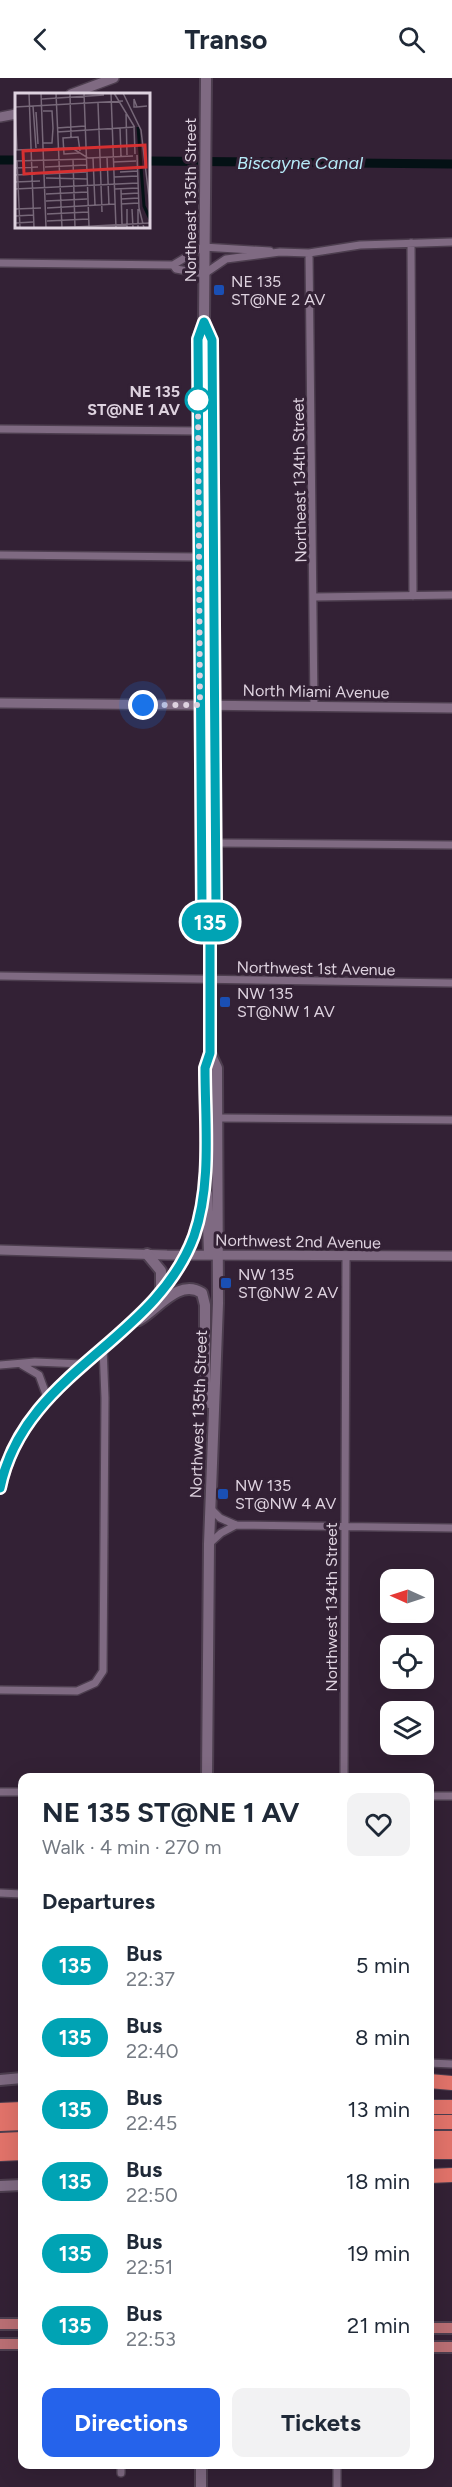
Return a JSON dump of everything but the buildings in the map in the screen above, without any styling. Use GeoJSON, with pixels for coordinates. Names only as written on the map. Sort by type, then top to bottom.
{"type":"FeatureCollection","features":[{"type":"Feature","properties":{"kind":"highway"},"geometry":{"type":"LineString","coordinates":[[434,2081],[452,2083]]}},
{"type":"Feature","properties":{"kind":"highway"},"geometry":{"type":"LineString","coordinates":[[434,2107],[452,2107]]}},
{"type":"Feature","properties":{"kind":"highway"},"geometry":{"type":"LineString","coordinates":[[0,2110],[18,2109]]}},
{"type":"Feature","properties":{"kind":"highway"},"geometry":{"type":"LineString","coordinates":[[434,2122],[452,2122]]}},
{"type":"Feature","properties":{"kind":"highway"},"geometry":{"type":"LineString","coordinates":[[0,2124],[18,2123]]}},
{"type":"Feature","properties":{"kind":"highway"},"geometry":{"type":"LineString","coordinates":[[434,2138],[452,2138]]}},
{"type":"Feature","properties":{"kind":"highway"},"geometry":{"type":"LineString","coordinates":[[0,2140],[18,2139]]}},
{"type":"Feature","properties":{"kind":"highway"},"geometry":{"type":"LineString","coordinates":[[434,2152],[452,2152]]}},
{"type":"Feature","properties":{"kind":"highway"},"geometry":{"type":"LineString","coordinates":[[0,2154],[18,2153]]}},
{"type":"Feature","properties":{"kind":"highway"},"geometry":{"type":"LineString","coordinates":[[434,2176],[452,2175]]}},
{"type":"Feature","properties":{"kind":"main road","name":"Northeast 135th Street"},"geometry":{"type":"LineString","coordinates":[[204,322],[206,78]]}},
{"type":"Feature","properties":{"kind":"main road","name":"Northwest 135th Street"},"geometry":{"type":"LineString","coordinates":[[204,322],[198,339],[202,907],[210,920]]}},
{"type":"Feature","properties":{"kind":"main road","name":"Northwest 135th Street"},"geometry":{"type":"LineString","coordinates":[[130,1324],[160,1292],[185,1255],[197,1226],[204,1182],[205,1068],[210,1053],[210,920],[216,907],[216,843],[212,340],[204,322]]}},
{"type":"Feature","properties":{"kind":"main road"},"geometry":{"type":"LineString","coordinates":[[201,788],[207,801],[208,839],[216,843]]}},
{"type":"Feature","properties":{"kind":"main road","name":"Northwest 135th Street"},"geometry":{"type":"LineString","coordinates":[[207,1773],[217,1118],[217,1068],[210,1053]]}},
{"type":"Feature","properties":{"kind":"main road"},"geometry":{"type":"LineString","coordinates":[[204,1182],[209,1201],[214,1254]]}},
{"type":"Feature","properties":{"kind":"main road"},"geometry":{"type":"LineString","coordinates":[[147,1254],[161,1271],[160,1292]]}},
{"type":"Feature","properties":{"kind":"main road"},"geometry":{"type":"LineString","coordinates":[[0,1483],[19,1437],[47,1397],[130,1324],[153,1312],[180,1289],[190,1288],[202,1293],[205,1305],[205,1388],[212,1418]]}},
{"type":"Feature","properties":{"kind":"main road"},"geometry":{"type":"LineString","coordinates":[[0,2080],[18,2078]]}},
{"type":"Feature","properties":{"kind":"main road"},"geometry":{"type":"LineString","coordinates":[[0,2186],[18,2185]]}},
{"type":"Feature","properties":{"kind":"main road"},"geometry":{"type":"LineString","coordinates":[[0,2324],[18,2324]]}},
{"type":"Feature","properties":{"kind":"main road"},"geometry":{"type":"LineString","coordinates":[[434,2328],[452,2328]]}},
{"type":"Feature","properties":{"kind":"main road"},"geometry":{"type":"LineString","coordinates":[[0,2344],[18,2344]]}},
{"type":"Feature","properties":{"kind":"main road"},"geometry":{"type":"LineString","coordinates":[[434,2347],[452,2347]]}},
{"type":"Feature","properties":{"kind":"main road"},"geometry":{"type":"LineString","coordinates":[[201,2469],[201,2487]]}},
{"type":"Feature","properties":{"kind":"street"},"geometry":{"type":"LineString","coordinates":[[74,93],[114,78]]}},
{"type":"Feature","properties":{"kind":"street"},"geometry":{"type":"LineString","coordinates":[[0,117],[15,114]]}},
{"type":"Feature","properties":{"kind":"street"},"geometry":{"type":"LineString","coordinates":[[0,263],[173,265],[203,247],[275,253],[309,253],[360,245],[452,242]]}},
{"type":"Feature","properties":{"kind":"street"},"geometry":{"type":"LineString","coordinates":[[411,243],[413,596]]}},
{"type":"Feature","properties":{"kind":"street"},"geometry":{"type":"LineString","coordinates":[[173,265],[183,272],[204,274],[226,259],[275,253]]}},
{"type":"Feature","properties":{"kind":"street","name":"Northeast 134th Street"},"geometry":{"type":"LineString","coordinates":[[309,253],[314,707]]}},
{"type":"Feature","properties":{"kind":"street"},"geometry":{"type":"LineString","coordinates":[[0,429],[198,431]]}},
{"type":"Feature","properties":{"kind":"street"},"geometry":{"type":"LineString","coordinates":[[0,555],[199,557]]}},
{"type":"Feature","properties":{"kind":"street"},"geometry":{"type":"LineString","coordinates":[[314,597],[452,596]]}},
{"type":"Feature","properties":{"kind":"street","name":"North Miami Avenue"},"geometry":{"type":"LineString","coordinates":[[0,703],[452,708]]}},
{"type":"Feature","properties":{"kind":"street"},"geometry":{"type":"LineString","coordinates":[[216,843],[452,845]]}},
{"type":"Feature","properties":{"kind":"street","name":"Northwest 1st Avenue"},"geometry":{"type":"LineString","coordinates":[[0,976],[452,983]]}},
{"type":"Feature","properties":{"kind":"street"},"geometry":{"type":"LineString","coordinates":[[217,1118],[452,1120]]}},
{"type":"Feature","properties":{"kind":"street","name":"Northwest 2nd Avenue"},"geometry":{"type":"LineString","coordinates":[[0,1250],[185,1255],[452,1257]]}},
{"type":"Feature","properties":{"kind":"street","name":"Northwest 134th Street"},"geometry":{"type":"LineString","coordinates":[[344,1773],[346,1257]]}},
{"type":"Feature","properties":{"kind":"street"},"geometry":{"type":"LineString","coordinates":[[0,1690],[77,1691],[95,1683],[103,1671],[105,1398],[103,1347]]}},
{"type":"Feature","properties":{"kind":"street"},"geometry":{"type":"LineString","coordinates":[[0,1365],[22,1365],[35,1362],[83,1364]]}},
{"type":"Feature","properties":{"kind":"street"},"geometry":{"type":"LineString","coordinates":[[22,1365],[39,1375],[47,1397]]}},
{"type":"Feature","properties":{"kind":"street"},"geometry":{"type":"LineString","coordinates":[[210,1509],[220,1518],[236,1525],[452,1528]]}},
{"type":"Feature","properties":{"kind":"street"},"geometry":{"type":"LineString","coordinates":[[209,1544],[221,1533],[236,1525]]}},
{"type":"Feature","properties":{"kind":"street"},"geometry":{"type":"LineString","coordinates":[[0,1792],[18,1792]]}},
{"type":"Feature","properties":{"kind":"street"},"geometry":{"type":"LineString","coordinates":[[434,1796],[452,1796]]}},
{"type":"Feature","properties":{"kind":"street"},"geometry":{"type":"LineString","coordinates":[[0,1893],[18,1894]]}},
{"type":"Feature","properties":{"kind":"street"},"geometry":{"type":"LineString","coordinates":[[434,2063],[452,2064]]}},
{"type":"Feature","properties":{"kind":"street"},"geometry":{"type":"LineString","coordinates":[[121,2469],[121,2474]]}},
{"type":"Feature","properties":{"kind":"street"},"geometry":{"type":"LineString","coordinates":[[337,2469],[337,2487]]}},
{"type":"Feature","properties":{"kind":"waterway","name":"Biscayne Canal"},"geometry":{"type":"LineString","coordinates":[[0,160],[15,160]]}},
{"type":"Feature","properties":{"kind":"waterway","name":"Biscayne Canal"},"geometry":{"type":"LineString","coordinates":[[150,161],[452,164]]}},
{"type":"Feature","properties":{"kind":"bus line","name":"135"},"geometry":{"type":"LineString","coordinates":[[0,1488],[13,1449],[40,1405],[58,1386],[130,1324],[173,1276],[193,1238],[202,1204],[205,1173],[205,1068],[210,1053],[210,920],[202,907],[199,599],[198,339],[204,322],[212,340],[216,907]]}},
{"type":"Feature","properties":{"kind":"place","name":"NE 135 ST@NE 2 AV"},"geometry":{"type":"Point","coordinates":[219,290]}},
{"type":"Feature","properties":{"kind":"place","name":"NE 135 ST@NE 1 AV"},"geometry":{"type":"Point","coordinates":[198,400]}},
{"type":"Feature","properties":{"kind":"place","name":"NW 135 ST@NW 1 AV"},"geometry":{"type":"Point","coordinates":[225,1002]}},
{"type":"Feature","properties":{"kind":"place","name":"NW 135 ST@NW 2 AV"},"geometry":{"type":"Point","coordinates":[226,1283]}},
{"type":"Feature","properties":{"kind":"place","name":"NW 135 ST@NW 4 AV"},"geometry":{"type":"Point","coordinates":[223,1494]}},
{"type":"Feature","properties":{"kind":"route"},"geometry":{"type":"LineString","coordinates":[[143,705],[200,705],[198,400]]}}]}
